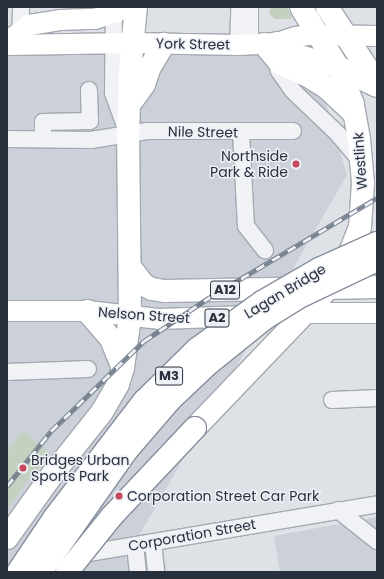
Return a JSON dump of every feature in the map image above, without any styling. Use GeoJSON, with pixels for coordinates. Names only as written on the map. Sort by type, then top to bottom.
{"type":"FeatureCollection","features":[{"type":"Feature","properties":{"kind":"highway"},"geometry":{"type":"LineString","coordinates":[[7,538],[52,475],[102,412],[118,384],[123,368],[130,316],[130,268],[129,105],[123,43],[136,7]]}},
{"type":"Feature","properties":{"kind":"highway","name":"Westlink"},"geometry":{"type":"LineString","coordinates":[[51,566],[112,516],[329,288],[351,250],[360,227],[363,183],[355,114],[338,67],[301,7]]}},
{"type":"Feature","properties":{"kind":"highway"},"geometry":{"type":"LineString","coordinates":[[327,7],[377,85]]}},
{"type":"Feature","properties":{"kind":"highway"},"geometry":{"type":"LineString","coordinates":[[129,105],[144,84],[150,67],[164,44]]}},
{"type":"Feature","properties":{"kind":"highway"},"geometry":{"type":"LineString","coordinates":[[261,47],[338,67],[377,85]]}},
{"type":"Feature","properties":{"kind":"highway"},"geometry":{"type":"LineString","coordinates":[[261,47],[281,64],[308,76],[327,88],[355,114]]}},
{"type":"Feature","properties":{"kind":"highway","name":"Lagan Bridge"},"geometry":{"type":"LineString","coordinates":[[18,572],[56,517],[144,401],[197,349],[268,299],[319,269],[377,243]]}},
{"type":"Feature","properties":{"kind":"highway","name":"Lagan Bridge"},"geometry":{"type":"LineString","coordinates":[[51,566],[127,450],[170,400],[202,370],[264,319],[297,298],[377,260]]}},
{"type":"Feature","properties":{"kind":"highway","name":"Nelson Street"},"geometry":{"type":"LineString","coordinates":[[130,268],[144,285],[152,289],[165,291],[377,287]]}},
{"type":"Feature","properties":{"kind":"highway"},"geometry":{"type":"LineString","coordinates":[[87,312],[111,339],[123,368]]}},
{"type":"Feature","properties":{"kind":"main road"},"geometry":{"type":"LineString","coordinates":[[13,40],[29,25],[60,20],[95,19],[118,9]]}},
{"type":"Feature","properties":{"kind":"main road","name":"York Street"},"geometry":{"type":"LineString","coordinates":[[13,40],[261,47],[296,36],[377,36]]}},
{"type":"Feature","properties":{"kind":"main road","name":"Nelson Street"},"geometry":{"type":"LineString","coordinates":[[7,311],[87,312],[159,319],[208,318],[305,312],[342,314],[377,312]]}},
{"type":"Feature","properties":{"kind":"street"},"geometry":{"type":"LineString","coordinates":[[13,40],[14,7]]}},
{"type":"Feature","properties":{"kind":"street"},"geometry":{"type":"LineString","coordinates":[[13,40],[21,7]]}},
{"type":"Feature","properties":{"kind":"street"},"geometry":{"type":"LineString","coordinates":[[239,7],[261,47],[293,91],[350,146],[361,161]]}},
{"type":"Feature","properties":{"kind":"street"},"geometry":{"type":"LineString","coordinates":[[250,7],[261,47]]}},
{"type":"Feature","properties":{"kind":"street"},"geometry":{"type":"LineString","coordinates":[[118,9],[123,43],[113,93],[128,135]]}},
{"type":"Feature","properties":{"kind":"street"},"geometry":{"type":"LineString","coordinates":[[89,90],[91,140]]}},
{"type":"Feature","properties":{"kind":"street"},"geometry":{"type":"LineString","coordinates":[[43,139],[43,122],[90,121]]}},
{"type":"Feature","properties":{"kind":"street","name":"Nile Street"},"geometry":{"type":"LineString","coordinates":[[7,139],[91,140],[147,131],[194,139],[241,132],[285,132]]}},
{"type":"Feature","properties":{"kind":"street"},"geometry":{"type":"LineString","coordinates":[[241,132],[246,226],[266,250]]}},
{"type":"Feature","properties":{"kind":"street"},"geometry":{"type":"LineString","coordinates":[[7,372],[88,369]]}},
{"type":"Feature","properties":{"kind":"street"},"geometry":{"type":"LineString","coordinates":[[332,400],[377,398]]}},
{"type":"Feature","properties":{"kind":"street"},"geometry":{"type":"LineString","coordinates":[[374,533],[375,505]]}},
{"type":"Feature","properties":{"kind":"street","name":"Corporation Street"},"geometry":{"type":"LineString","coordinates":[[7,568],[51,566],[135,545],[375,505]]}},
{"type":"Feature","properties":{"kind":"street"},"geometry":{"type":"LineString","coordinates":[[338,510],[374,533]]}},
{"type":"Feature","properties":{"kind":"street"},"geometry":{"type":"LineString","coordinates":[[153,542],[156,572]]}},
{"type":"Feature","properties":{"kind":"street"},"geometry":{"type":"LineString","coordinates":[[135,545],[138,572]]}},
{"type":"Feature","properties":{"kind":"shaded area"},"geometry":{"type":"Polygon","coordinates":[[[309,46],[347,175],[125,560],[164,556],[167,572],[7,572],[7,48],[309,46]]]}},
{"type":"Feature","properties":{"kind":"shaded area"},"geometry":{"type":"Polygon","coordinates":[[[377,517],[377,572],[280,572],[274,536],[377,517]]]}},
{"type":"Feature","properties":{"kind":"green space"},"geometry":{"type":"Polygon","coordinates":[[[271,7],[287,7],[292,17],[291,19],[275,19],[269,14],[271,7]]]}},
{"type":"Feature","properties":{"kind":"green space","name":"Bridges Urban Sports Park"},"geometry":{"type":"Polygon","coordinates":[[[23,431],[50,454],[26,482],[7,510],[7,452],[23,431]]]}},
{"type":"Feature","properties":{"kind":"railway"},"geometry":{"type":"LineString","coordinates":[[7,486],[51,431],[144,341],[210,297],[377,198]]}},
{"type":"Feature","properties":{"kind":"place","name":"Northside Park & Ride"},"geometry":{"type":"Point","coordinates":[296,164]}},
{"type":"Feature","properties":{"kind":"place","name":"Bridges Urban Sports Park"},"geometry":{"type":"Point","coordinates":[23,468]}},
{"type":"Feature","properties":{"kind":"place","name":"Corporation Street Car Park"},"geometry":{"type":"Point","coordinates":[119,496]}}]}
